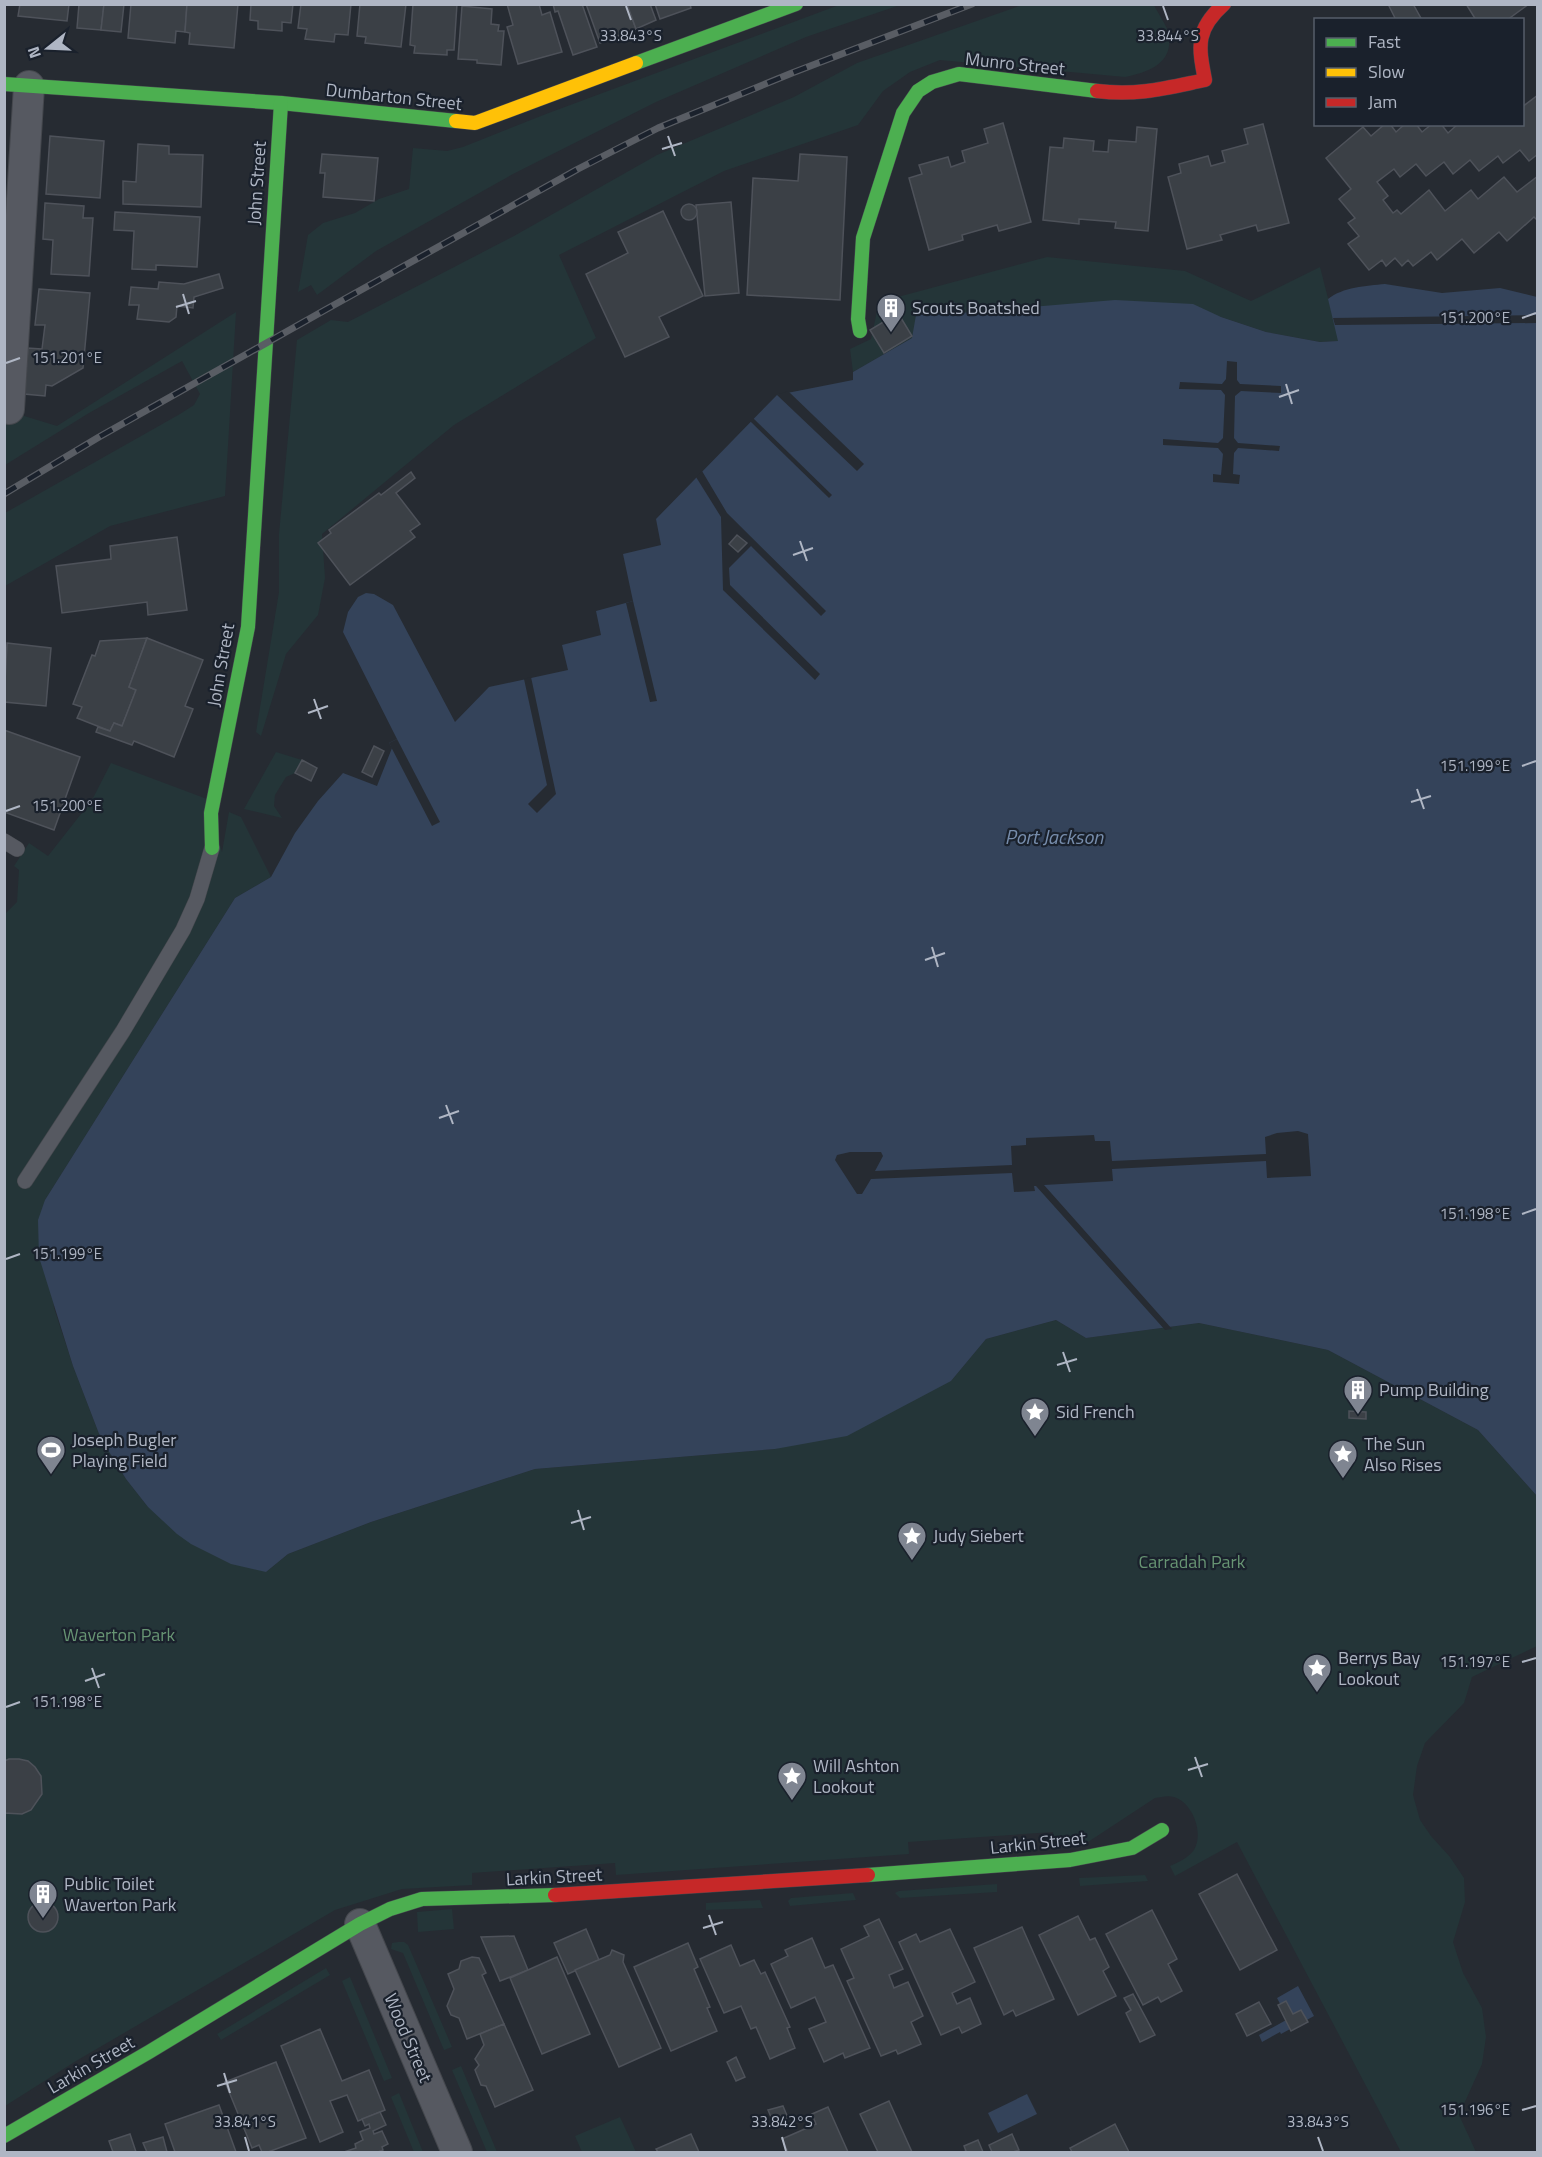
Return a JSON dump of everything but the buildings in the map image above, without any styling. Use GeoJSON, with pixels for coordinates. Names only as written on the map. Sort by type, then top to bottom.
{"type":"FeatureCollection","features":[{"type":"Feature","properties":{"kind":"street","name":"Dumbarton Street"},"geometry":{"type":"LineString","coordinates":[[17,85],[281,103],[475,123],[796,4]]}},
{"type":"Feature","properties":{"kind":"street","name":"Munro Street"},"geometry":{"type":"LineString","coordinates":[[860,331],[858,319],[863,238],[907,102],[923,86],[939,78],[959,74],[1136,94],[1205,80],[1199,41],[1203,26],[1224,4]]}},
{"type":"Feature","properties":{"kind":"street"},"geometry":{"type":"LineString","coordinates":[[9,409],[17,85]]}},
{"type":"Feature","properties":{"kind":"street","name":"John Street"},"geometry":{"type":"LineString","coordinates":[[212,848],[211,813],[248,627],[281,103]]}},
{"type":"Feature","properties":{"kind":"street","name":"Larkin Street"},"geometry":{"type":"LineString","coordinates":[[4,2136],[393,1906],[422,1899],[494,1898],[678,1888],[1074,1860],[1132,1848],[1162,1830]]}},
{"type":"Feature","properties":{"kind":"street","name":"Wood Street"},"geometry":{"type":"LineString","coordinates":[[360,1924],[457,2152]]}},
{"type":"Feature","properties":{"kind":"lane","name":"John Street"},"geometry":{"type":"LineString","coordinates":[[25,1181],[123,1031],[183,930],[197,900],[212,848]]}},
{"type":"Feature","properties":{"kind":"green space"},"geometry":{"type":"Polygon","coordinates":[[[839,5],[900,5],[806,37],[656,102],[513,174],[376,251],[317,295],[311,285],[298,292],[308,235],[323,223],[355,213],[379,199],[409,189],[413,148],[447,151],[463,147],[839,5]]]}},
{"type":"Feature","properties":{"kind":"green space"},"geometry":{"type":"Polygon","coordinates":[[[1022,5],[1154,5],[1169,35],[1167,53],[1163,60],[1150,69],[1125,77],[940,60],[910,72],[883,91],[858,125],[724,171],[559,255],[596,338],[454,425],[322,534],[325,578],[318,615],[286,654],[261,736],[256,732],[279,592],[279,534],[297,340],[331,320],[348,322],[514,236],[657,155],[794,97],[857,63],[1022,5]]]}},
{"type":"Feature","properties":{"kind":"green space"},"geometry":{"type":"Polygon","coordinates":[[[1047,257],[1185,271],[1251,301],[1320,267],[1339,341],[1320,342],[1266,332],[1221,317],[1018,310],[960,313],[853,372],[850,349],[871,339],[879,302],[1047,257]]]}},
{"type":"Feature","properties":{"kind":"green space"},"geometry":{"type":"Polygon","coordinates":[[[236,312],[225,496],[110,526],[5,586],[5,513],[180,414],[194,405],[200,394],[182,361],[89,413],[5,465],[5,423],[21,415],[57,426],[236,312]]]}},
{"type":"Feature","properties":{"kind":"green space"},"geometry":{"type":"Polygon","coordinates":[[[276,752],[302,760],[295,773],[286,777],[275,795],[274,806],[282,818],[244,809],[276,752]]]}},
{"type":"Feature","properties":{"kind":"green space","name":"Carradah Park"},"geometry":{"type":"Polygon","coordinates":[[[111,763],[207,799],[222,852],[229,812],[241,817],[271,877],[235,898],[45,1200],[54,1308],[101,1439],[126,1479],[148,1507],[266,1572],[288,1554],[371,1522],[535,1469],[775,1449],[951,1381],[986,1339],[1056,1320],[1086,1338],[1199,1323],[1328,1350],[1478,1430],[1537,1496],[1537,1646],[1472,1677],[1464,1703],[1425,1743],[1417,1766],[1413,1795],[1420,1820],[1464,1878],[1465,1902],[1453,1942],[1463,1973],[1482,2008],[1486,2037],[1482,2064],[1459,2115],[1476,2152],[1401,2152],[1237,1842],[1175,1876],[1170,1866],[1192,1853],[1198,1835],[1195,1819],[1187,1805],[1169,1796],[1155,1798],[1088,1842],[1054,1844],[1053,1832],[908,1842],[909,1854],[616,1875],[615,1863],[472,1873],[472,1885],[402,1889],[335,1910],[76,2061],[5,2106],[5,914],[17,902],[19,870],[14,866],[29,843],[48,856],[92,800],[111,763]]]}},
{"type":"Feature","properties":{"kind":"green space"},"geometry":{"type":"Polygon","coordinates":[[[1145,1875],[1148,1881],[1080,1886],[1079,1878],[1145,1875]]]}},
{"type":"Feature","properties":{"kind":"green space"},"geometry":{"type":"Polygon","coordinates":[[[997,1884],[997,1892],[900,1898],[895,1893],[899,1891],[997,1884]]]}},
{"type":"Feature","properties":{"kind":"green space"},"geometry":{"type":"Polygon","coordinates":[[[853,1893],[856,1900],[790,1906],[788,1901],[791,1898],[853,1893]]]}},
{"type":"Feature","properties":{"kind":"green space"},"geometry":{"type":"Polygon","coordinates":[[[760,1900],[763,1908],[706,1910],[706,1903],[760,1900]]]}},
{"type":"Feature","properties":{"kind":"green space"},"geometry":{"type":"Polygon","coordinates":[[[452,1909],[454,1929],[418,1932],[417,1912],[452,1909]]]}},
{"type":"Feature","properties":{"kind":"green space"},"geometry":{"type":"Polygon","coordinates":[[[392,1943],[408,1945],[452,2047],[444,2050],[403,1953],[391,1949],[392,1943]]]}},
{"type":"Feature","properties":{"kind":"green space"},"geometry":{"type":"Polygon","coordinates":[[[326,1968],[330,1975],[221,2040],[217,2034],[326,1968]]]}},
{"type":"Feature","properties":{"kind":"green space"},"geometry":{"type":"Polygon","coordinates":[[[350,1977],[392,2078],[384,2081],[342,1981],[350,1977]]]}},
{"type":"Feature","properties":{"kind":"green space"},"geometry":{"type":"Polygon","coordinates":[[[461,2066],[497,2152],[487,2152],[452,2070],[461,2066]]]}},
{"type":"Feature","properties":{"kind":"green space"},"geometry":{"type":"Polygon","coordinates":[[[399,2093],[423,2152],[414,2152],[391,2097],[399,2093]]]}},
{"type":"Feature","properties":{"kind":"green space"},"geometry":{"type":"Polygon","coordinates":[[[620,2117],[636,2152],[582,2152],[575,2136],[620,2117]]]}},
{"type":"Feature","properties":{"kind":"water","name":"Port Jackson"},"geometry":{"type":"Polygon","coordinates":[[[1385,284],[1442,293],[1500,288],[1537,297],[1537,1496],[1478,1430],[1328,1350],[1199,1323],[1086,1338],[1056,1320],[986,1339],[951,1381],[847,1436],[775,1449],[535,1469],[371,1522],[288,1554],[266,1572],[231,1564],[191,1544],[148,1507],[126,1479],[101,1439],[73,1366],[39,1257],[38,1220],[45,1200],[235,898],[271,877],[295,833],[318,801],[343,773],[377,786],[392,748],[389,743],[397,739],[343,632],[348,612],[358,597],[366,593],[374,594],[393,605],[455,722],[489,687],[568,670],[562,645],[601,635],[596,611],[633,601],[623,554],[661,545],[656,519],[777,395],[853,380],[853,372],[912,338],[916,315],[953,302],[961,305],[960,313],[1115,300],[1193,304],[1221,317],[1266,332],[1320,342],[1338,341],[1328,299],[1363,286],[1385,284]]]}},
{"type":"Feature","properties":{"kind":"water"},"geometry":{"type":"Polygon","coordinates":[[[1298,1986],[1314,2016],[1262,2042],[1259,2035],[1288,2019],[1277,1998],[1298,1986]]]}},
{"type":"Feature","properties":{"kind":"water"},"geometry":{"type":"Polygon","coordinates":[[[1027,2094],[1037,2114],[998,2133],[988,2113],[1027,2094]]]}},
{"type":"Feature","properties":{"kind":"pier"},"geometry":{"type":"Polygon","coordinates":[[[1537,315],[1537,323],[1335,325],[1333,318],[1537,315]]]}},
{"type":"Feature","properties":{"kind":"pier"},"geometry":{"type":"Polygon","coordinates":[[[1227,361],[1237,362],[1237,380],[1240,384],[1281,386],[1281,393],[1241,391],[1235,396],[1234,438],[1238,443],[1280,446],[1279,451],[1238,448],[1234,453],[1233,474],[1240,475],[1239,484],[1213,482],[1213,474],[1221,475],[1223,454],[1218,448],[1163,445],[1163,439],[1218,443],[1223,438],[1225,395],[1221,390],[1179,389],[1180,382],[1222,384],[1226,379],[1227,361]]]}},
{"type":"Feature","properties":{"kind":"pier"},"geometry":{"type":"Polygon","coordinates":[[[788,391],[864,464],[857,471],[777,395],[788,391]]]}},
{"type":"Feature","properties":{"kind":"pier"},"geometry":{"type":"Polygon","coordinates":[[[753,418],[832,495],[829,498],[750,421],[753,418]]]}},
{"type":"Feature","properties":{"kind":"pier"},"geometry":{"type":"Polygon","coordinates":[[[702,471],[727,513],[826,611],[821,616],[751,546],[729,568],[730,585],[820,674],[815,680],[723,590],[721,517],[696,477],[702,471]]]}},
{"type":"Feature","properties":{"kind":"pier"},"geometry":{"type":"Polygon","coordinates":[[[633,601],[657,701],[650,702],[626,603],[633,601]]]}},
{"type":"Feature","properties":{"kind":"pier"},"geometry":{"type":"Polygon","coordinates":[[[531,677],[556,794],[537,813],[528,804],[547,785],[524,679],[531,677]]]}},
{"type":"Feature","properties":{"kind":"pier"},"geometry":{"type":"Polygon","coordinates":[[[397,739],[440,822],[432,826],[389,743],[397,739]]]}},
{"type":"Feature","properties":{"kind":"pier"},"geometry":{"type":"Polygon","coordinates":[[[1298,1131],[1308,1134],[1311,1176],[1267,1178],[1266,1161],[1112,1169],[1113,1181],[1044,1185],[1172,1329],[1165,1330],[1036,1186],[1034,1186],[1035,1191],[1014,1192],[1012,1173],[871,1179],[862,1194],[857,1194],[835,1160],[837,1155],[850,1152],[881,1152],[883,1156],[875,1171],[1012,1165],[1011,1146],[1026,1145],[1026,1138],[1094,1135],[1095,1141],[1110,1141],[1112,1161],[1266,1154],[1265,1137],[1298,1131]]]}},
{"type":"Feature","properties":{"kind":"railway"},"geometry":{"type":"LineString","coordinates":[[4,494],[99,437],[325,310],[578,169],[658,128],[792,73],[972,4]]}},
{"type":"Feature","properties":{"kind":"traffic: fast"},"geometry":{"type":"LineString","coordinates":[[636,63],[796,4]]}},
{"type":"Feature","properties":{"kind":"traffic: fast"},"geometry":{"type":"LineString","coordinates":[[860,331],[858,319],[863,238],[903,113],[918,91],[932,82],[959,74],[1097,91]]}},
{"type":"Feature","properties":{"kind":"traffic: fast"},"geometry":{"type":"LineString","coordinates":[[4,84],[281,103],[456,121]]}},
{"type":"Feature","properties":{"kind":"traffic: fast"},"geometry":{"type":"LineString","coordinates":[[212,848],[211,813],[248,627],[281,103]]}},
{"type":"Feature","properties":{"kind":"traffic: fast"},"geometry":{"type":"LineString","coordinates":[[868,1875],[1070,1860],[1132,1848],[1162,1830]]}},
{"type":"Feature","properties":{"kind":"traffic: fast"},"geometry":{"type":"LineString","coordinates":[[4,2136],[149,2052],[360,1924],[390,1909],[422,1899],[555,1895]]}},
{"type":"Feature","properties":{"kind":"traffic: slow"},"geometry":{"type":"LineString","coordinates":[[456,121],[475,123],[636,63]]}},
{"type":"Feature","properties":{"kind":"traffic: jam"},"geometry":{"type":"LineString","coordinates":[[1097,91],[1139,92],[1205,80],[1201,57],[1201,38],[1208,22],[1224,4]]}},
{"type":"Feature","properties":{"kind":"traffic: jam"},"geometry":{"type":"LineString","coordinates":[[555,1895],[868,1875]]}},
{"type":"Feature","properties":{"kind":"place","name":"Scouts Boatshed"},"geometry":{"type":"Point","coordinates":[891,334]}},
{"type":"Feature","properties":{"kind":"place","name":"Pump Building"},"geometry":{"type":"Point","coordinates":[1358,1416]}},
{"type":"Feature","properties":{"kind":"place","name":"Sid French"},"geometry":{"type":"Point","coordinates":[1035,1438]}},
{"type":"Feature","properties":{"kind":"place","name":"Joseph Bugler Playing Field"},"geometry":{"type":"Point","coordinates":[51,1476]}},
{"type":"Feature","properties":{"kind":"place","name":"The Sun Also Rises"},"geometry":{"type":"Point","coordinates":[1343,1480]}},
{"type":"Feature","properties":{"kind":"place","name":"Judy Siebert"},"geometry":{"type":"Point","coordinates":[912,1562]}},
{"type":"Feature","properties":{"kind":"place","name":"Berrys Bay Lookout"},"geometry":{"type":"Point","coordinates":[1317,1694]}},
{"type":"Feature","properties":{"kind":"place","name":"Will Ashton Lookout"},"geometry":{"type":"Point","coordinates":[792,1802]}},
{"type":"Feature","properties":{"kind":"place","name":"Public Toilet Waverton Park"},"geometry":{"type":"Point","coordinates":[43,1920]}},
{"type":"Feature","properties":{"kind":"park label","name":"Waverton Park"},"geometry":{"type":"Point","coordinates":[119,1635]}}]}
